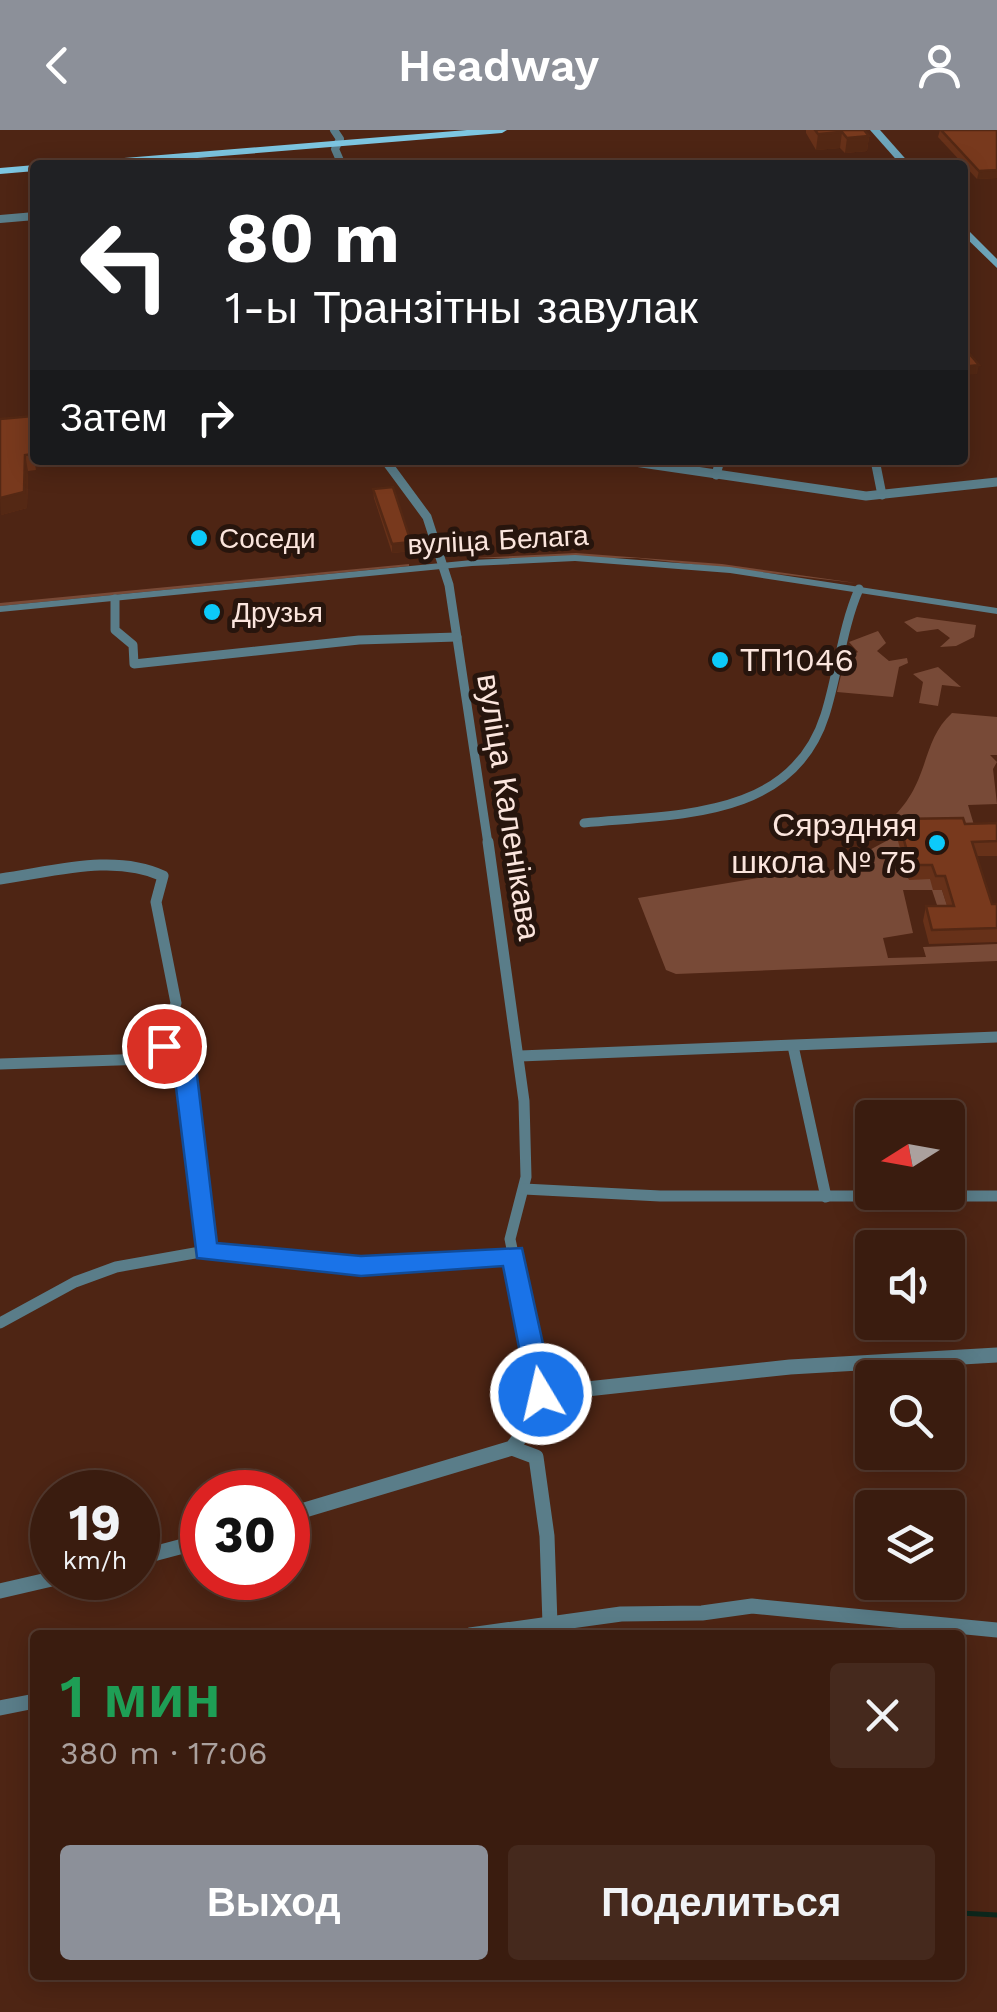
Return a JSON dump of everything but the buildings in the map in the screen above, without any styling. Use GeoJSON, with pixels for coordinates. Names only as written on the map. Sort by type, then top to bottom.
{"type":"FeatureCollection","features":[{"type":"Feature","properties":{"kind":"main road"},"geometry":{"type":"LineString","coordinates":[[137,160],[502,130]]}},
{"type":"Feature","properties":{"kind":"main road"},"geometry":{"type":"LineString","coordinates":[[875,130],[902,160]]}},
{"type":"Feature","properties":{"kind":"main road"},"geometry":{"type":"LineString","coordinates":[[0,171],[30,168]]}},
{"type":"Feature","properties":{"kind":"main road"},"geometry":{"type":"LineString","coordinates":[[968,234],[997,265]]}},
{"type":"Feature","properties":{"kind":"street"},"geometry":{"type":"LineString","coordinates":[[334,130],[340,138],[337,144],[341,160]]}},
{"type":"Feature","properties":{"kind":"street"},"geometry":{"type":"LineString","coordinates":[[0,219],[30,216]]}},
{"type":"Feature","properties":{"kind":"street","name":"вуліца Каленікава"},"geometry":{"type":"LineString","coordinates":[[389,465],[427,517],[442,563],[457,636],[520,1056],[527,1123],[524,1190],[510,1229],[541,1394]]}},
{"type":"Feature","properties":{"kind":"street"},"geometry":{"type":"LineString","coordinates":[[655,465],[866,496],[997,482]]}},
{"type":"Feature","properties":{"kind":"street"},"geometry":{"type":"LineString","coordinates":[[716,474],[719,465]]}},
{"type":"Feature","properties":{"kind":"street"},"geometry":{"type":"LineString","coordinates":[[876,465],[882,495]]}},
{"type":"Feature","properties":{"kind":"street","name":"вуліца Белага"},"geometry":{"type":"LineString","coordinates":[[0,610],[552,552],[651,555],[997,608]]}},
{"type":"Feature","properties":{"kind":"street","name":"вуліца Белага"},"geometry":{"type":"LineString","coordinates":[[0,601],[442,563],[574,558],[650,561],[997,608]]}},
{"type":"Feature","properties":{"kind":"street"},"geometry":{"type":"LineString","coordinates":[[584,823],[699,810],[745,798],[792,774],[812,747],[832,694],[858,589]]}},
{"type":"Feature","properties":{"kind":"street"},"geometry":{"type":"LineString","coordinates":[[114,599],[115,630],[133,645],[134,664],[359,640],[457,636]]}},
{"type":"Feature","properties":{"kind":"street"},"geometry":{"type":"LineString","coordinates":[[0,879],[127,865],[153,868],[164,876],[156,902],[176,1004],[164,1046],[166,1052],[184,1058]]}},
{"type":"Feature","properties":{"kind":"street"},"geometry":{"type":"LineString","coordinates":[[520,1056],[997,1036]]}},
{"type":"Feature","properties":{"kind":"street"},"geometry":{"type":"LineString","coordinates":[[793,1046],[826,1197]]}},
{"type":"Feature","properties":{"kind":"street"},"geometry":{"type":"LineString","coordinates":[[0,1064],[184,1058]]}},
{"type":"Feature","properties":{"kind":"street"},"geometry":{"type":"LineString","coordinates":[[184,1058],[206,1251]]}},
{"type":"Feature","properties":{"kind":"street"},"geometry":{"type":"LineString","coordinates":[[524,1190],[660,1196],[997,1196]]}},
{"type":"Feature","properties":{"kind":"street"},"geometry":{"type":"LineString","coordinates":[[0,1322],[75,1282],[116,1267],[206,1251],[361,1266],[513,1255]]}},
{"type":"Feature","properties":{"kind":"street"},"geometry":{"type":"LineString","coordinates":[[310,1509],[486,1459],[512,1448],[530,1426],[541,1394],[790,1367],[997,1356]]}},
{"type":"Feature","properties":{"kind":"street"},"geometry":{"type":"LineString","coordinates":[[512,1448],[536,1456],[548,1536],[550,1624]]}},
{"type":"Feature","properties":{"kind":"street"},"geometry":{"type":"LineString","coordinates":[[0,1591],[30,1584]]}},
{"type":"Feature","properties":{"kind":"street"},"geometry":{"type":"LineString","coordinates":[[506,1630],[620,1614],[702,1614],[752,1606],[997,1630]]}},
{"type":"Feature","properties":{"kind":"street"},"geometry":{"type":"LineString","coordinates":[[0,1708],[30,1702]]}},
{"type":"Feature","properties":{"kind":"shaded area"},"geometry":{"type":"Polygon","coordinates":[[[576,553],[722,564],[856,583],[637,558],[473,558],[576,553]]]}},
{"type":"Feature","properties":{"kind":"shaded area"},"geometry":{"type":"Polygon","coordinates":[[[409,566],[0,606],[0,603],[409,566]]]}},
{"type":"Feature","properties":{"kind":"shaded area"},"geometry":{"type":"Polygon","coordinates":[[[917,617],[976,625],[974,637],[956,646],[940,647],[950,638],[938,629],[917,632],[904,622],[917,617]]]}},
{"type":"Feature","properties":{"kind":"shaded area"},"geometry":{"type":"Polygon","coordinates":[[[878,631],[886,643],[877,651],[889,661],[907,658],[908,663],[899,667],[893,697],[837,692],[845,658],[858,652],[849,642],[878,631]]]}},
{"type":"Feature","properties":{"kind":"shaded area"},"geometry":{"type":"Polygon","coordinates":[[[938,667],[961,687],[942,685],[938,706],[919,703],[923,682],[913,674],[938,667]]]}},
{"type":"Feature","properties":{"kind":"shaded area","name":"Сярэдняя школа № 75"},"geometry":{"type":"Polygon","coordinates":[[[952,713],[997,717],[997,755],[990,755],[997,762],[993,769],[997,804],[968,805],[974,825],[908,879],[929,878],[942,890],[947,905],[937,905],[932,890],[903,890],[913,933],[883,938],[888,958],[926,957],[923,947],[997,944],[997,961],[676,974],[666,970],[638,898],[818,868],[823,875],[890,839],[906,824],[891,819],[913,791],[935,737],[952,713]]]}},
{"type":"Feature","properties":{"kind":"waterway"},"geometry":{"type":"LineString","coordinates":[[965,1913],[997,1915]]}},
{"type":"Feature","properties":{"kind":"place","name":"Соседи"},"geometry":{"type":"Point","coordinates":[199,538]}},
{"type":"Feature","properties":{"kind":"place","name":"Друзья"},"geometry":{"type":"Point","coordinates":[212,612]}},
{"type":"Feature","properties":{"kind":"place","name":"ТП1046"},"geometry":{"type":"Point","coordinates":[720,660]}},
{"type":"Feature","properties":{"kind":"place","name":"Сярэдняя школа № 75"},"geometry":{"type":"Point","coordinates":[937,843]}},
{"type":"Feature","properties":{"kind":"route"},"geometry":{"type":"LineString","coordinates":[[164,1046],[166,1052],[184,1058],[206,1251],[361,1266],[513,1255],[540,1372],[541,1394]]}}]}
